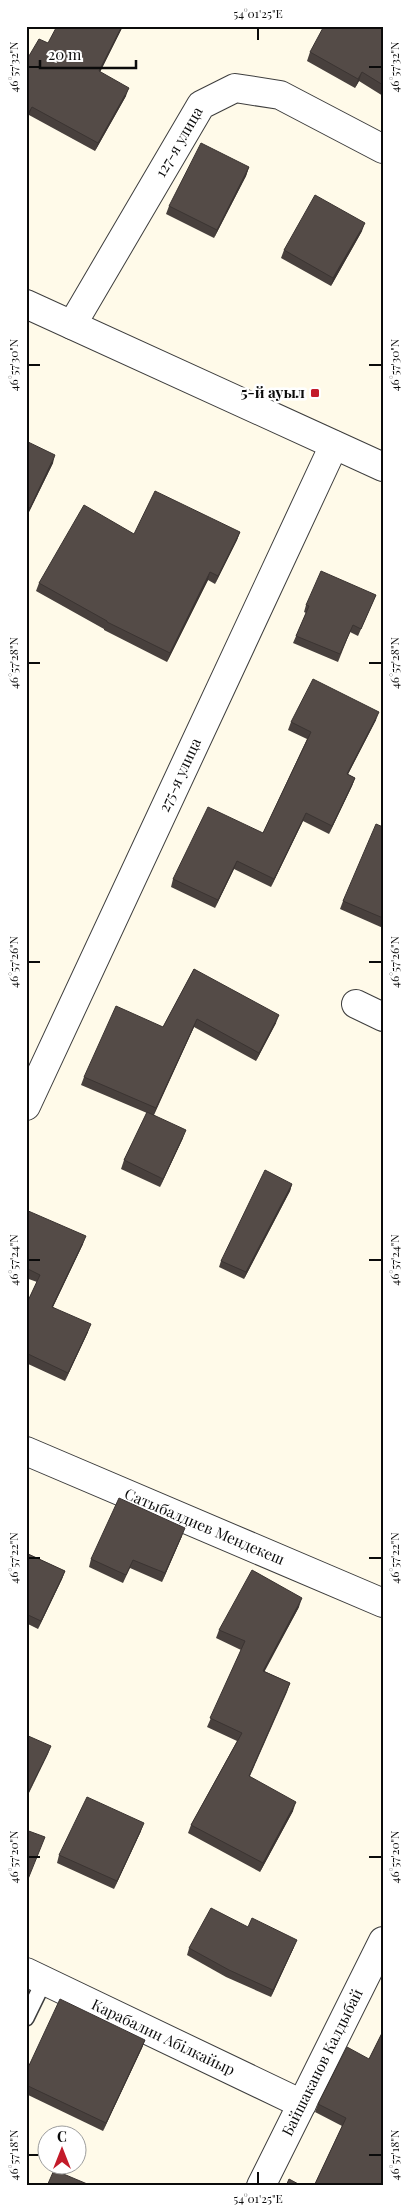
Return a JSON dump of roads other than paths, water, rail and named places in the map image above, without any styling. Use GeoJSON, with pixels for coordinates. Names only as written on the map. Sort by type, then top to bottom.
{"type":"FeatureCollection","features":[{"type":"Feature","properties":{"kind":"street","name":"127-я улица"},"geometry":{"type":"LineString","coordinates":[[72,325],[201,105],[235,88],[280,95],[383,149]]}},
{"type":"Feature","properties":{"kind":"street"},"geometry":{"type":"LineString","coordinates":[[26,304],[383,467]]}},
{"type":"Feature","properties":{"kind":"street","name":"275-я улица"},"geometry":{"type":"LineString","coordinates":[[26,1106],[334,445]]}},
{"type":"Feature","properties":{"kind":"street"},"geometry":{"type":"LineString","coordinates":[[356,1004],[383,1017]]}},
{"type":"Feature","properties":{"kind":"street","name":"Сатыбалдиев Мендекеш"},"geometry":{"type":"LineString","coordinates":[[26,1451],[383,1603]]}},
{"type":"Feature","properties":{"kind":"street","name":"Байшаканов Калдыбай"},"geometry":{"type":"LineString","coordinates":[[261,2186],[383,1940]]}},
{"type":"Feature","properties":{"kind":"street","name":"Карабалин Абілкайыр"},"geometry":{"type":"LineString","coordinates":[[35,1976],[302,2104]]}},
{"type":"Feature","properties":{"kind":"lane"},"geometry":{"type":"LineString","coordinates":[[26,2018],[35,1976]]}},
{"type":"Feature","properties":{"kind":"place","name":"5-й ауыл"},"geometry":{"type":"Point","coordinates":[315,393]}}]}
